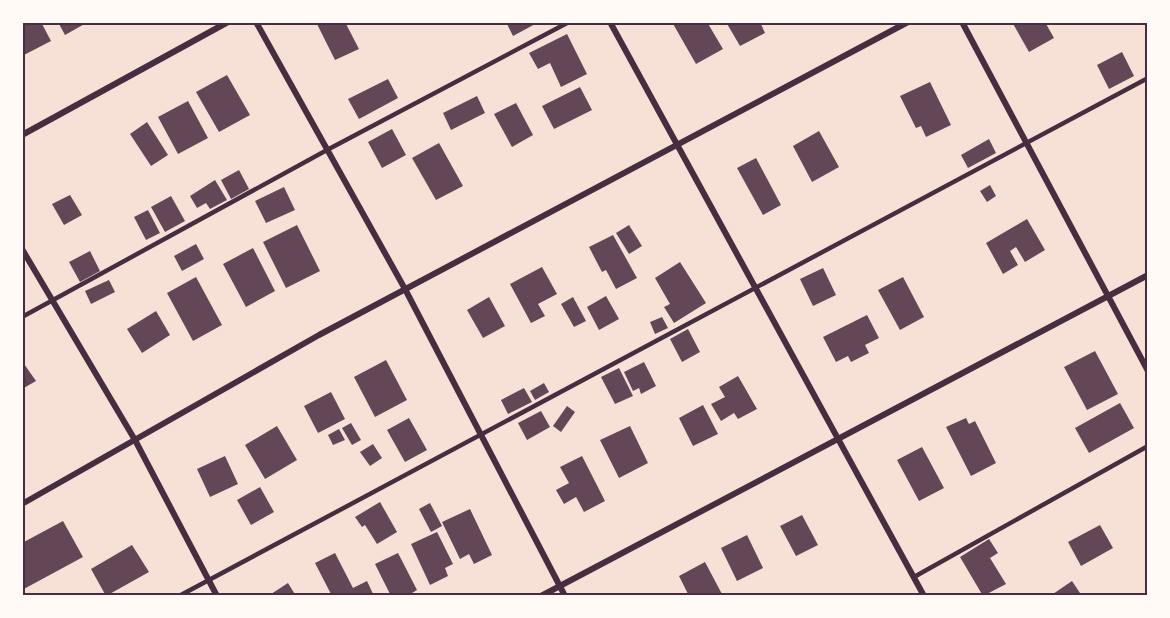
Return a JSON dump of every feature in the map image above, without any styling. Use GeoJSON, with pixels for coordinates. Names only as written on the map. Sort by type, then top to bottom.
{"type":"FeatureCollection","features":[{"type":"Feature","properties":{"kind":"street"},"geometry":{"type":"LineString","coordinates":[[22,135],[228,22]]}},
{"type":"Feature","properties":{"kind":"street"},"geometry":{"type":"LineString","coordinates":[[256,22],[405,290],[565,596]]}},
{"type":"Feature","properties":{"kind":"street"},"geometry":{"type":"LineString","coordinates":[[610,22],[924,596]]}},
{"type":"Feature","properties":{"kind":"street"},"geometry":{"type":"LineString","coordinates":[[22,504],[405,290],[908,22]]}},
{"type":"Feature","properties":{"kind":"street"},"geometry":{"type":"LineString","coordinates":[[962,22],[1148,370]]}},
{"type":"Feature","properties":{"kind":"street"},"geometry":{"type":"LineString","coordinates":[[22,249],[135,440],[217,596]]}},
{"type":"Feature","properties":{"kind":"street"},"geometry":{"type":"LineString","coordinates":[[541,596],[1148,275]]}},
{"type":"Feature","properties":{"kind":"lane"},"geometry":{"type":"LineString","coordinates":[[22,317],[327,150],[569,22]]}},
{"type":"Feature","properties":{"kind":"lane"},"geometry":{"type":"LineString","coordinates":[[179,596],[1148,78]]}},
{"type":"Feature","properties":{"kind":"lane"},"geometry":{"type":"LineString","coordinates":[[914,577],[1148,446]]}},
{"type":"Feature","properties":{"kind":"building"},"geometry":{"type":"Polygon","coordinates":[[[22,22],[41,22],[51,41],[22,56],[22,22]]]}},
{"type":"Feature","properties":{"kind":"building"},"geometry":{"type":"Polygon","coordinates":[[[58,22],[88,22],[65,35],[58,22]]]}},
{"type":"Feature","properties":{"kind":"building"},"geometry":{"type":"Polygon","coordinates":[[[316,22],[345,22],[359,49],[335,60],[316,22]]]}},
{"type":"Feature","properties":{"kind":"building"},"geometry":{"type":"Polygon","coordinates":[[[506,22],[539,22],[513,36],[506,22]]]}},
{"type":"Feature","properties":{"kind":"building"},"geometry":{"type":"Polygon","coordinates":[[[672,22],[707,22],[723,49],[696,64],[672,22]]]}},
{"type":"Feature","properties":{"kind":"building"},"geometry":{"type":"Polygon","coordinates":[[[726,22],[760,22],[765,33],[740,46],[726,22]]]}},
{"type":"Feature","properties":{"kind":"building"},"geometry":{"type":"Polygon","coordinates":[[[1012,22],[1045,22],[1054,38],[1029,52],[1012,22]]]}},
{"type":"Feature","properties":{"kind":"building"},"geometry":{"type":"Polygon","coordinates":[[[567,34],[587,74],[561,87],[550,63],[538,69],[529,53],[567,34]]]}},
{"type":"Feature","properties":{"kind":"building"},"geometry":{"type":"Polygon","coordinates":[[[1122,52],[1134,76],[1109,89],[1097,65],[1122,52]]]}},
{"type":"Feature","properties":{"kind":"building"},"geometry":{"type":"Polygon","coordinates":[[[227,75],[250,115],[219,132],[196,92],[227,75]]]}},
{"type":"Feature","properties":{"kind":"building"},"geometry":{"type":"Polygon","coordinates":[[[388,79],[398,98],[359,119],[348,99],[388,79]]]}},
{"type":"Feature","properties":{"kind":"building"},"geometry":{"type":"Polygon","coordinates":[[[930,82],[951,125],[926,137],[921,126],[916,128],[900,96],[930,82]]]}},
{"type":"Feature","properties":{"kind":"building"},"geometry":{"type":"Polygon","coordinates":[[[580,87],[592,110],[554,129],[542,106],[580,87]]]}},
{"type":"Feature","properties":{"kind":"building"},"geometry":{"type":"Polygon","coordinates":[[[477,96],[485,113],[451,130],[443,113],[477,96]]]}},
{"type":"Feature","properties":{"kind":"building"},"geometry":{"type":"Polygon","coordinates":[[[188,101],[208,138],[178,154],[158,117],[188,101]]]}},
{"type":"Feature","properties":{"kind":"building"},"geometry":{"type":"Polygon","coordinates":[[[516,103],[533,135],[512,147],[494,114],[516,103]]]}},
{"type":"Feature","properties":{"kind":"building"},"geometry":{"type":"Polygon","coordinates":[[[147,122],[168,155],[151,166],[130,134],[147,122]]]}},
{"type":"Feature","properties":{"kind":"building"},"geometry":{"type":"Polygon","coordinates":[[[392,129],[406,155],[382,168],[368,142],[392,129]]]}},
{"type":"Feature","properties":{"kind":"building"},"geometry":{"type":"Polygon","coordinates":[[[819,131],[839,167],[812,182],[793,146],[819,131]]]}},
{"type":"Feature","properties":{"kind":"building"},"geometry":{"type":"Polygon","coordinates":[[[989,139],[996,153],[968,168],[961,155],[989,139]]]}},
{"type":"Feature","properties":{"kind":"building"},"geometry":{"type":"Polygon","coordinates":[[[439,143],[463,186],[436,200],[412,158],[439,143]]]}},
{"type":"Feature","properties":{"kind":"building"},"geometry":{"type":"Polygon","coordinates":[[[756,158],[781,205],[763,215],[737,168],[756,158]]]}},
{"type":"Feature","properties":{"kind":"building"},"geometry":{"type":"Polygon","coordinates":[[[239,170],[249,189],[231,199],[221,180],[239,170]]]}},
{"type":"Feature","properties":{"kind":"building"},"geometry":{"type":"Polygon","coordinates":[[[215,180],[227,200],[210,209],[206,203],[197,208],[190,196],[215,180]]]}},
{"type":"Feature","properties":{"kind":"building"},"geometry":{"type":"Polygon","coordinates":[[[990,185],[996,196],[987,202],[980,191],[990,185]]]}},
{"type":"Feature","properties":{"kind":"building"},"geometry":{"type":"Polygon","coordinates":[[[284,187],[295,210],[266,223],[255,201],[284,187]]]}},
{"type":"Feature","properties":{"kind":"building"},"geometry":{"type":"Polygon","coordinates":[[[70,195],[82,215],[64,225],[52,204],[70,195]]]}},
{"type":"Feature","properties":{"kind":"building"},"geometry":{"type":"Polygon","coordinates":[[[171,196],[185,221],[165,232],[151,207],[171,196]]]}},
{"type":"Feature","properties":{"kind":"building"},"geometry":{"type":"Polygon","coordinates":[[[148,210],[160,233],[146,240],[134,217],[148,210]]]}},
{"type":"Feature","properties":{"kind":"building"},"geometry":{"type":"Polygon","coordinates":[[[1027,219],[1045,250],[1025,262],[1016,247],[1010,251],[1018,265],[1003,274],[986,243],[1027,219]]]}},
{"type":"Feature","properties":{"kind":"building"},"geometry":{"type":"Polygon","coordinates":[[[297,225],[320,271],[286,288],[263,242],[297,225]]]}},
{"type":"Feature","properties":{"kind":"building"},"geometry":{"type":"Polygon","coordinates":[[[629,225],[642,246],[629,254],[616,233],[629,225]]]}},
{"type":"Feature","properties":{"kind":"building"},"geometry":{"type":"Polygon","coordinates":[[[613,235],[637,278],[616,289],[606,270],[602,272],[589,247],[613,235]]]}},
{"type":"Feature","properties":{"kind":"building"},"geometry":{"type":"Polygon","coordinates":[[[196,244],[204,259],[182,271],[174,256],[196,244]]]}},
{"type":"Feature","properties":{"kind":"building"},"geometry":{"type":"Polygon","coordinates":[[[253,248],[275,291],[246,307],[223,264],[253,248]]]}},
{"type":"Feature","properties":{"kind":"building"},"geometry":{"type":"Polygon","coordinates":[[[90,251],[100,271],[80,282],[69,262],[90,251]]]}},
{"type":"Feature","properties":{"kind":"building"},"geometry":{"type":"Polygon","coordinates":[[[680,262],[706,303],[674,323],[664,307],[670,304],[655,278],[680,262]]]}},
{"type":"Feature","properties":{"kind":"building"},"geometry":{"type":"Polygon","coordinates":[[[542,267],[557,294],[538,304],[545,316],[531,323],[510,284],[542,267]]]}},
{"type":"Feature","properties":{"kind":"building"},"geometry":{"type":"Polygon","coordinates":[[[823,268],[836,295],[813,306],[800,279],[823,268]]]}},
{"type":"Feature","properties":{"kind":"building"},"geometry":{"type":"Polygon","coordinates":[[[196,277],[222,325],[193,341],[167,293],[196,277]]]}},
{"type":"Feature","properties":{"kind":"building"},"geometry":{"type":"Polygon","coordinates":[[[903,277],[924,317],[900,330],[878,290],[903,277]]]}},
{"type":"Feature","properties":{"kind":"building"},"geometry":{"type":"Polygon","coordinates":[[[109,280],[115,292],[91,304],[85,291],[109,280]]]}},
{"type":"Feature","properties":{"kind":"building"},"geometry":{"type":"Polygon","coordinates":[[[606,296],[619,319],[599,330],[587,307],[606,296]]]}},
{"type":"Feature","properties":{"kind":"building"},"geometry":{"type":"Polygon","coordinates":[[[489,297],[505,326],[483,338],[467,310],[489,297]]]}},
{"type":"Feature","properties":{"kind":"building"},"geometry":{"type":"Polygon","coordinates":[[[573,297],[586,321],[574,327],[561,304],[573,297]]]}},
{"type":"Feature","properties":{"kind":"building"},"geometry":{"type":"Polygon","coordinates":[[[156,311],[170,335],[142,353],[127,329],[156,311]]]}},
{"type":"Feature","properties":{"kind":"building"},"geometry":{"type":"Polygon","coordinates":[[[867,315],[879,338],[865,345],[869,353],[851,362],[848,356],[836,362],[823,337],[867,315]]]}},
{"type":"Feature","properties":{"kind":"building"},"geometry":{"type":"Polygon","coordinates":[[[662,317],[668,328],[655,334],[650,322],[662,317]]]}},
{"type":"Feature","properties":{"kind":"building"},"geometry":{"type":"Polygon","coordinates":[[[688,329],[700,352],[682,362],[670,339],[688,329]]]}},
{"type":"Feature","properties":{"kind":"building"},"geometry":{"type":"Polygon","coordinates":[[[1095,351],[1118,394],[1087,410],[1064,367],[1095,351]]]}},
{"type":"Feature","properties":{"kind":"building"},"geometry":{"type":"Polygon","coordinates":[[[386,360],[407,400],[375,417],[354,377],[386,360]]]}},
{"type":"Feature","properties":{"kind":"building"},"geometry":{"type":"Polygon","coordinates":[[[22,361],[36,381],[22,389],[22,361]]]}},
{"type":"Feature","properties":{"kind":"building"},"geometry":{"type":"Polygon","coordinates":[[[644,362],[656,386],[641,394],[639,388],[633,391],[624,372],[644,362]]]}},
{"type":"Feature","properties":{"kind":"building"},"geometry":{"type":"Polygon","coordinates":[[[619,368],[633,396],[615,404],[601,377],[619,368]]]}},
{"type":"Feature","properties":{"kind":"building"},"geometry":{"type":"Polygon","coordinates":[[[738,376],[757,409],[738,419],[734,413],[721,421],[711,404],[725,397],[719,387],[738,376]]]}},
{"type":"Feature","properties":{"kind":"building"},"geometry":{"type":"Polygon","coordinates":[[[544,383],[549,392],[535,400],[530,391],[544,383]]]}},
{"type":"Feature","properties":{"kind":"building"},"geometry":{"type":"Polygon","coordinates":[[[524,388],[532,402],[508,414],[501,400],[524,388]]]}},
{"type":"Feature","properties":{"kind":"building"},"geometry":{"type":"Polygon","coordinates":[[[331,392],[345,419],[318,433],[304,406],[331,392]]]}},
{"type":"Feature","properties":{"kind":"building"},"geometry":{"type":"Polygon","coordinates":[[[1120,403],[1134,428],[1089,453],[1075,428],[1120,403]]]}},
{"type":"Feature","properties":{"kind":"building"},"geometry":{"type":"Polygon","coordinates":[[[703,405],[718,434],[693,446],[679,418],[703,405]]]}},
{"type":"Feature","properties":{"kind":"building"},"geometry":{"type":"Polygon","coordinates":[[[567,406],[575,412],[561,432],[553,426],[567,406]]]}},
{"type":"Feature","properties":{"kind":"building"},"geometry":{"type":"Polygon","coordinates":[[[541,411],[550,427],[527,440],[518,423],[541,411]]]}},
{"type":"Feature","properties":{"kind":"building"},"geometry":{"type":"Polygon","coordinates":[[[409,418],[427,450],[405,462],[387,430],[409,418]]]}},
{"type":"Feature","properties":{"kind":"building"},"geometry":{"type":"Polygon","coordinates":[[[966,418],[969,424],[975,421],[996,463],[971,476],[946,427],[966,418]]]}},
{"type":"Feature","properties":{"kind":"building"},"geometry":{"type":"Polygon","coordinates":[[[351,423],[361,440],[352,445],[342,428],[351,423]]]}},
{"type":"Feature","properties":{"kind":"building"},"geometry":{"type":"Polygon","coordinates":[[[277,426],[297,460],[265,479],[245,445],[277,426]]]}},
{"type":"Feature","properties":{"kind":"building"},"geometry":{"type":"Polygon","coordinates":[[[630,426],[648,463],[619,478],[600,440],[630,426]]]}},
{"type":"Feature","properties":{"kind":"building"},"geometry":{"type":"Polygon","coordinates":[[[339,429],[345,440],[333,445],[328,435],[339,429]]]}},
{"type":"Feature","properties":{"kind":"building"},"geometry":{"type":"Polygon","coordinates":[[[373,444],[382,458],[370,466],[360,452],[373,444]]]}},
{"type":"Feature","properties":{"kind":"building"},"geometry":{"type":"Polygon","coordinates":[[[922,447],[944,488],[919,501],[897,460],[922,447]]]}},
{"type":"Feature","properties":{"kind":"building"},"geometry":{"type":"Polygon","coordinates":[[[225,456],[238,484],[210,497],[197,469],[225,456]]]}},
{"type":"Feature","properties":{"kind":"building"},"geometry":{"type":"Polygon","coordinates":[[[582,456],[605,501],[584,512],[576,497],[564,504],[556,490],[569,483],[560,467],[582,456]]]}},
{"type":"Feature","properties":{"kind":"building"},"geometry":{"type":"Polygon","coordinates":[[[260,487],[274,512],[251,525],[237,500],[260,487]]]}},
{"type":"Feature","properties":{"kind":"building"},"geometry":{"type":"Polygon","coordinates":[[[380,502],[397,532],[377,544],[365,525],[362,527],[355,517],[380,502]]]}},
{"type":"Feature","properties":{"kind":"building"},"geometry":{"type":"Polygon","coordinates":[[[430,503],[442,526],[431,532],[419,509],[430,503]]]}},
{"type":"Feature","properties":{"kind":"building"},"geometry":{"type":"Polygon","coordinates":[[[470,509],[492,555],[474,564],[469,554],[460,559],[442,522],[470,509]]]}},
{"type":"Feature","properties":{"kind":"building"},"geometry":{"type":"Polygon","coordinates":[[[802,515],[818,545],[796,556],[780,526],[802,515]]]}},
{"type":"Feature","properties":{"kind":"building"},"geometry":{"type":"Polygon","coordinates":[[[63,521],[83,557],[22,590],[22,543],[63,521]]]}},
{"type":"Feature","properties":{"kind":"building"},"geometry":{"type":"Polygon","coordinates":[[[1100,525],[1113,548],[1081,566],[1068,542],[1100,525]]]}},
{"type":"Feature","properties":{"kind":"building"},"geometry":{"type":"Polygon","coordinates":[[[437,532],[453,564],[445,568],[448,576],[430,585],[411,544],[437,532]]]}},
{"type":"Feature","properties":{"kind":"building"},"geometry":{"type":"Polygon","coordinates":[[[747,535],[763,568],[737,581],[721,548],[747,535]]]}},
{"type":"Feature","properties":{"kind":"building"},"geometry":{"type":"Polygon","coordinates":[[[989,539],[998,553],[990,558],[1006,584],[983,596],[960,557],[989,539]]]}},
{"type":"Feature","properties":{"kind":"building"},"geometry":{"type":"Polygon","coordinates":[[[132,545],[149,572],[106,596],[91,569],[132,545]]]}},
{"type":"Feature","properties":{"kind":"building"},"geometry":{"type":"Polygon","coordinates":[[[335,553],[353,588],[367,581],[374,596],[332,596],[315,563],[335,553]]]}},
{"type":"Feature","properties":{"kind":"building"},"geometry":{"type":"Polygon","coordinates":[[[398,553],[417,590],[407,596],[391,596],[375,564],[398,553]]]}},
{"type":"Feature","properties":{"kind":"building"},"geometry":{"type":"Polygon","coordinates":[[[705,562],[723,596],[689,596],[679,576],[705,562]]]}},
{"type":"Feature","properties":{"kind":"building"},"geometry":{"type":"Polygon","coordinates":[[[1072,581],[1082,596],[1050,596],[1072,581]]]}},
{"type":"Feature","properties":{"kind":"building"},"geometry":{"type":"Polygon","coordinates":[[[288,583],[296,596],[268,596],[288,583]]]}}]}
